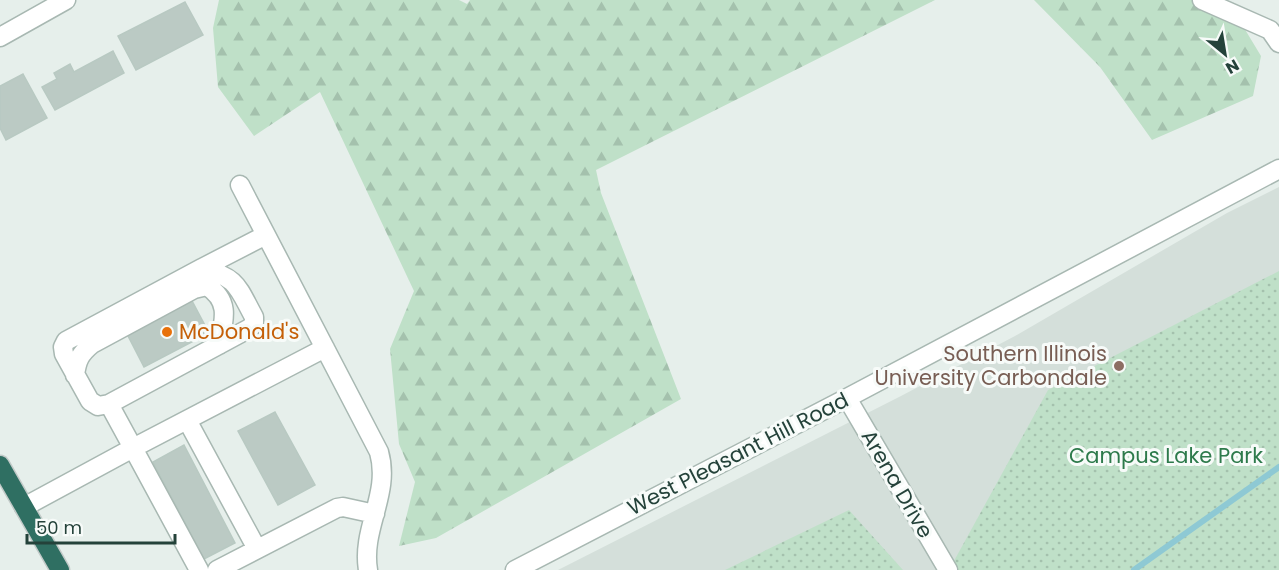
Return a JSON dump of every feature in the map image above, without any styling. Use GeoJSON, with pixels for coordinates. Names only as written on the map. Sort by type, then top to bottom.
{"type":"FeatureCollection","features":[{"type":"Feature","properties":{"kind":"highway"},"geometry":{"type":"LineString","coordinates":[[0,465],[60,570]]}},
{"type":"Feature","properties":{"kind":"street"},"geometry":{"type":"LineString","coordinates":[[0,37],[66,0]]}},
{"type":"Feature","properties":{"kind":"street"},"geometry":{"type":"LineString","coordinates":[[1202,0],[1270,30],[1279,43]]}},
{"type":"Feature","properties":{"kind":"street","name":"West Pleasant Hill Road"},"geometry":{"type":"LineString","coordinates":[[515,570],[1279,170]]}},
{"type":"Feature","properties":{"kind":"street"},"geometry":{"type":"LineString","coordinates":[[240,185],[379,452],[383,465],[383,477],[367,542],[368,570]]}},
{"type":"Feature","properties":{"kind":"street"},"geometry":{"type":"LineString","coordinates":[[202,268],[232,280],[254,317],[254,323],[250,328],[109,404],[98,406],[90,401],[63,354],[66,341],[202,268],[266,235]]}},
{"type":"Feature","properties":{"kind":"street"},"geometry":{"type":"LineString","coordinates":[[75,375],[76,362],[82,352],[92,344],[194,289],[207,286],[216,291],[224,310],[225,319],[219,345]]}},
{"type":"Feature","properties":{"kind":"street"},"geometry":{"type":"LineString","coordinates":[[24,507],[325,348]]}},
{"type":"Feature","properties":{"kind":"street","name":"Arena Drive"},"geometry":{"type":"LineString","coordinates":[[847,398],[948,570]]}},
{"type":"Feature","properties":{"kind":"street"},"geometry":{"type":"LineString","coordinates":[[109,404],[200,570]]}},
{"type":"Feature","properties":{"kind":"street"},"geometry":{"type":"LineString","coordinates":[[187,420],[257,549]]}},
{"type":"Feature","properties":{"kind":"street"},"geometry":{"type":"LineString","coordinates":[[217,570],[337,508],[344,507],[375,514]]}},
{"type":"Feature","properties":{"kind":"shaded area","name":"Southern Illinois University Carbondale"},"geometry":{"type":"Polygon","coordinates":[[[1279,187],[1279,570],[558,570],[1015,336],[1227,213],[1279,187]]]}},
{"type":"Feature","properties":{"kind":"green space"},"geometry":{"type":"Polygon","coordinates":[[[219,0],[459,0],[467,4],[470,0],[935,0],[596,170],[601,193],[681,399],[436,538],[399,546],[415,482],[399,444],[390,349],[414,291],[320,92],[254,136],[218,87],[213,28],[219,0]]]}},
{"type":"Feature","properties":{"kind":"green space"},"geometry":{"type":"Polygon","coordinates":[[[1034,0],[1220,0],[1229,3],[1261,56],[1253,96],[1152,140],[1100,67],[1034,0]]]}},
{"type":"Feature","properties":{"kind":"green space","name":"Campus Lake Park"},"geometry":{"type":"Polygon","coordinates":[[[1279,271],[1279,570],[949,570],[1048,390],[1279,271]]]}},
{"type":"Feature","properties":{"kind":"green space"},"geometry":{"type":"Polygon","coordinates":[[[849,510],[903,570],[725,570],[849,510]]]}},
{"type":"Feature","properties":{"kind":"building"},"geometry":{"type":"Polygon","coordinates":[[[185,2],[203,35],[136,70],[118,36],[185,2]]]}},
{"type":"Feature","properties":{"kind":"building"},"geometry":{"type":"Polygon","coordinates":[[[113,51],[124,73],[55,110],[42,87],[57,79],[54,73],[70,64],[74,72],[113,51]]]}},
{"type":"Feature","properties":{"kind":"building"},"geometry":{"type":"Polygon","coordinates":[[[23,74],[47,118],[6,140],[0,128],[0,86],[23,74]]]}},
{"type":"Feature","properties":{"kind":"building","name":"McDonald's"},"geometry":{"type":"Polygon","coordinates":[[[190,297],[209,333],[144,367],[125,330],[190,297]]]}},
{"type":"Feature","properties":{"kind":"building"},"geometry":{"type":"Polygon","coordinates":[[[275,412],[315,485],[278,505],[238,431],[275,412]]]}},
{"type":"Feature","properties":{"kind":"building"},"geometry":{"type":"Polygon","coordinates":[[[184,445],[235,543],[204,559],[153,462],[184,445]]]}},
{"type":"Feature","properties":{"kind":"waterway"},"geometry":{"type":"LineString","coordinates":[[1134,570],[1279,467]]}},
{"type":"Feature","properties":{"kind":"place","name":"McDonald's"},"geometry":{"type":"Point","coordinates":[167,332]}},
{"type":"Feature","properties":{"kind":"place","name":"Southern Illinois University Carbondale"},"geometry":{"type":"Point","coordinates":[1119,366]}}]}
